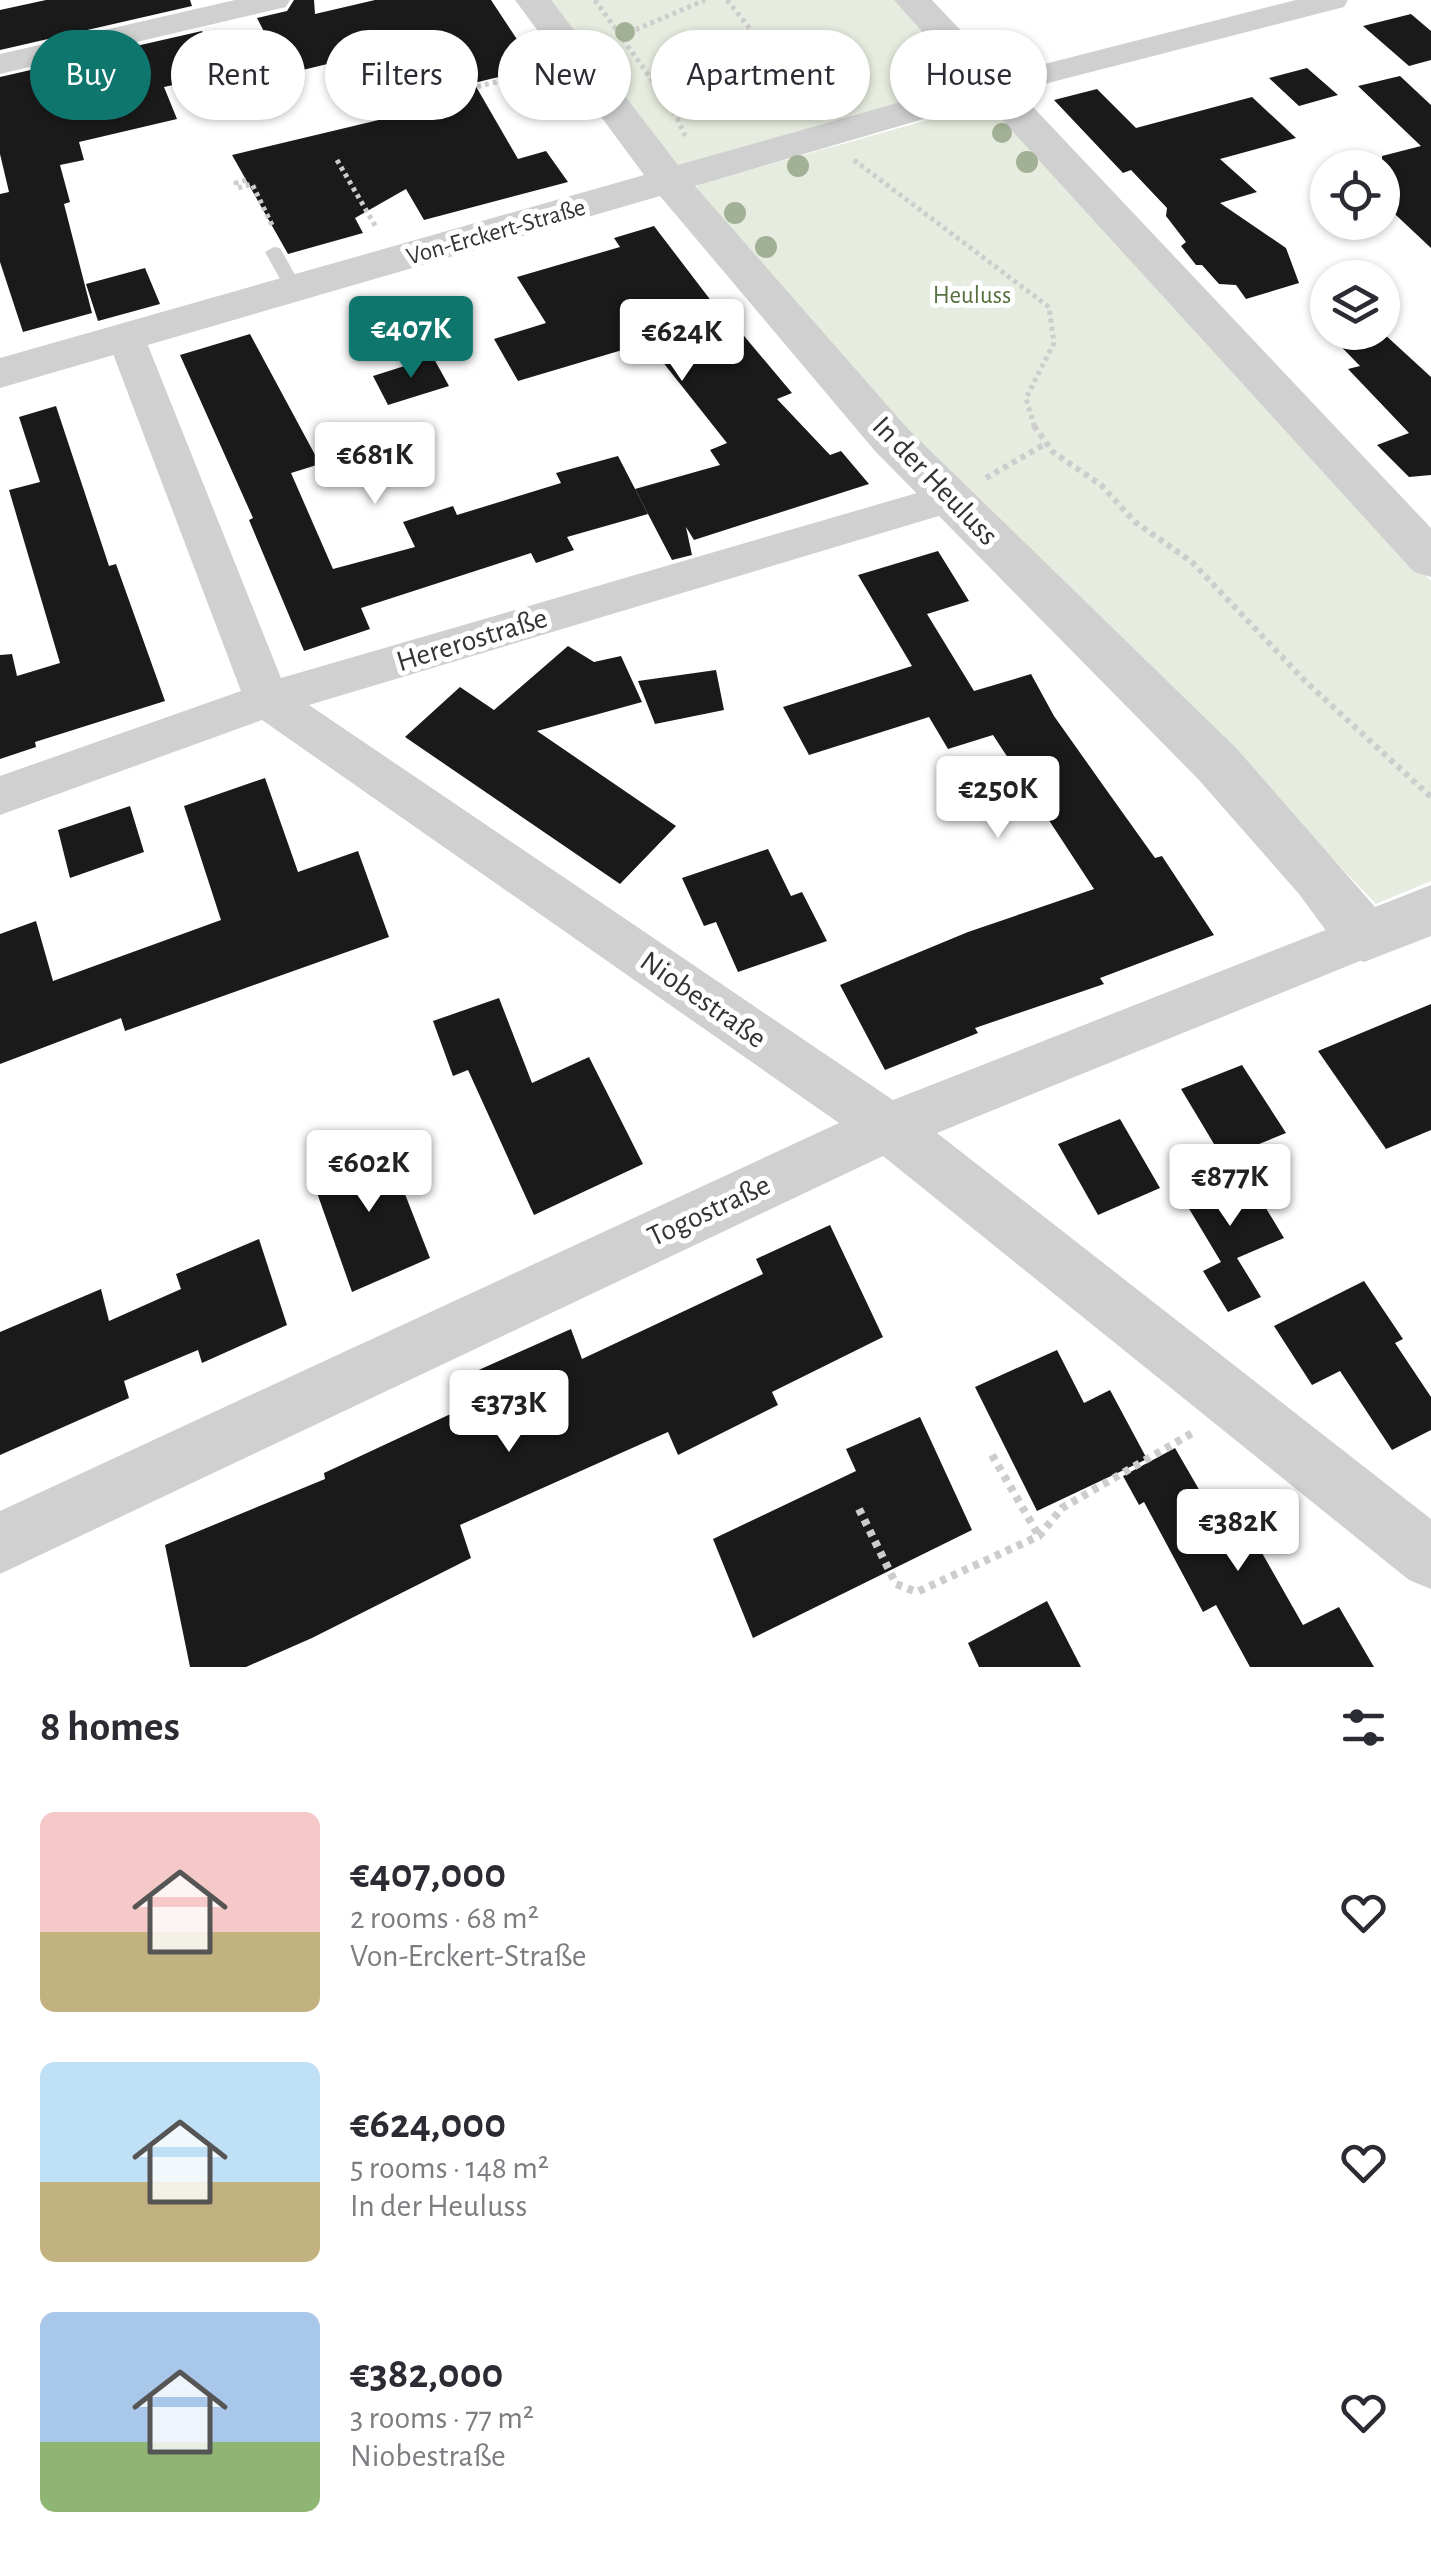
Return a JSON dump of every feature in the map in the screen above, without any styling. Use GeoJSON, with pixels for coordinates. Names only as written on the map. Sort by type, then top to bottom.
{"type":"FeatureCollection","features":[{"type":"Feature","properties":{"kind":"street"},"geometry":{"type":"LineString","coordinates":[[0,64],[275,0]]}},
{"type":"Feature","properties":{"kind":"street","name":"In der Heuluss"},"geometry":{"type":"LineString","coordinates":[[533,0],[555,30]]}},
{"type":"Feature","properties":{"kind":"street"},"geometry":{"type":"LineString","coordinates":[[912,0],[939,30]]}},
{"type":"Feature","properties":{"kind":"street"},"geometry":{"type":"LineString","coordinates":[[1047,73],[1333,0]]}},
{"type":"Feature","properties":{"kind":"street","name":"Von-Erckert-Straße"},"geometry":{"type":"LineString","coordinates":[[0,372],[890,118]]}},
{"type":"Feature","properties":{"kind":"street","name":"In der Heuluss"},"geometry":{"type":"LineString","coordinates":[[621,120],[666,182],[798,335],[948,499],[1151,696],[1322,879],[1364,938]]}},
{"type":"Feature","properties":{"kind":"street"},"geometry":{"type":"LineString","coordinates":[[1020,120],[1431,559]]}},
{"type":"Feature","properties":{"kind":"street"},"geometry":{"type":"LineString","coordinates":[[126,338],[267,700]]}},
{"type":"Feature","properties":{"kind":"street","name":"Hererostraße"},"geometry":{"type":"LineString","coordinates":[[0,796],[267,700],[948,499]]}},
{"type":"Feature","properties":{"kind":"street","name":"Niobestraße"},"geometry":{"type":"LineString","coordinates":[[267,700],[888,1127],[1431,1558]]}},
{"type":"Feature","properties":{"kind":"street","name":"Togostraße"},"geometry":{"type":"LineString","coordinates":[[0,1543],[888,1127],[1431,910]]}},
{"type":"Feature","properties":{"kind":"lane"},"geometry":{"type":"LineString","coordinates":[[274,252],[294,289]]}},
{"type":"Feature","properties":{"kind":"path"},"geometry":{"type":"LineString","coordinates":[[595,0],[617,30]]}},
{"type":"Feature","properties":{"kind":"path"},"geometry":{"type":"LineString","coordinates":[[631,32],[705,0]]}},
{"type":"Feature","properties":{"kind":"path"},"geometry":{"type":"LineString","coordinates":[[727,0],[760,36],[770,58],[798,83],[828,136],[921,215],[1049,307],[1054,344],[1026,398],[1028,418],[1045,444],[1101,485],[1135,522],[1192,562],[1304,681],[1431,797]]}},
{"type":"Feature","properties":{"kind":"path"},"geometry":{"type":"LineString","coordinates":[[631,50],[651,79]]}},
{"type":"Feature","properties":{"kind":"path"},"geometry":{"type":"LineString","coordinates":[[337,160],[396,260]]}},
{"type":"Feature","properties":{"kind":"path"},"geometry":{"type":"LineString","coordinates":[[246,180],[236,183],[238,188],[252,184],[273,227]]}},
{"type":"Feature","properties":{"kind":"path"},"geometry":{"type":"LineString","coordinates":[[948,499],[1045,444]]}},
{"type":"Feature","properties":{"kind":"path"},"geometry":{"type":"LineString","coordinates":[[859,1509],[896,1584],[918,1592],[1038,1536],[1062,1508],[1240,1406]]}},
{"type":"Feature","properties":{"kind":"path"},"geometry":{"type":"LineString","coordinates":[[992,1455],[1038,1536]]}},
{"type":"Feature","properties":{"kind":"green space"},"geometry":{"type":"Polygon","coordinates":[[[547,0],[898,0],[926,30],[890,30],[890,106],[870,112],[870,30],[651,30],[651,120],[841,120],[674,167],[631,110],[631,30],[570,30],[547,0]]]}},
{"type":"Feature","properties":{"kind":"green space","name":"Heuluss"},"geometry":{"type":"Polygon","coordinates":[[[928,120],[1006,120],[1431,581],[1431,881],[1376,904],[1137,655],[951,483],[691,191],[700,184],[928,120]]]}},
{"type":"Feature","properties":{"kind":"building"},"geometry":{"type":"Polygon","coordinates":[[[46,0],[190,0],[192,6],[87,30],[30,30],[30,43],[0,50],[0,10],[46,0]]]}},
{"type":"Feature","properties":{"kind":"building"},"geometry":{"type":"Polygon","coordinates":[[[294,0],[314,0],[315,14],[375,0],[491,0],[511,30],[498,30],[498,77],[478,82],[478,30],[325,30],[325,65],[305,69],[305,30],[263,30],[257,18],[287,11],[294,0]]]}},
{"type":"Feature","properties":{"kind":"building"},"geometry":{"type":"Polygon","coordinates":[[[1411,14],[1431,31],[1431,60],[1409,66],[1363,26],[1411,14]]]}},
{"type":"Feature","properties":{"kind":"building"},"geometry":{"type":"Polygon","coordinates":[[[171,38],[171,86],[164,87],[173,120],[79,142],[84,160],[60,165],[70,202],[64,204],[92,313],[23,332],[0,262],[0,194],[9,192],[0,154],[0,77],[30,70],[30,120],[151,120],[151,43],[171,38]]]}},
{"type":"Feature","properties":{"kind":"building"},"geometry":{"type":"Polygon","coordinates":[[[1307,68],[1338,95],[1299,106],[1269,78],[1307,68]]]}},
{"type":"Feature","properties":{"kind":"building"},"geometry":{"type":"Polygon","coordinates":[[[1400,76],[1431,105],[1431,248],[1400,219],[1400,151],[1421,146],[1358,86],[1400,76]]]}},
{"type":"Feature","properties":{"kind":"building"},"geometry":{"type":"Polygon","coordinates":[[[1097,89],[1136,128],[1252,97],[1296,138],[1220,159],[1257,192],[1220,203],[1286,248],[1299,283],[1246,299],[1236,285],[1219,284],[1202,265],[1196,265],[1181,246],[1186,242],[1166,216],[1167,208],[1131,170],[1123,173],[1054,100],[1097,89]]]}},
{"type":"Feature","properties":{"kind":"building"},"geometry":{"type":"Polygon","coordinates":[[[478,90],[518,159],[546,151],[568,182],[424,220],[406,189],[355,218],[363,233],[288,254],[232,155],[379,120],[478,120],[478,90]]]}},
{"type":"Feature","properties":{"kind":"building"},"geometry":{"type":"Polygon","coordinates":[[[654,226],[725,319],[729,318],[792,393],[777,399],[830,455],[841,451],[869,484],[694,540],[686,527],[692,555],[672,560],[635,489],[720,465],[710,450],[727,443],[658,356],[639,362],[629,348],[518,381],[494,339],[546,323],[517,277],[620,247],[614,238],[654,226]]]}},
{"type":"Feature","properties":{"kind":"building"},"geometry":{"type":"Polygon","coordinates":[[[145,268],[160,304],[98,321],[86,284],[145,268]]]}},
{"type":"Feature","properties":{"kind":"building"},"geometry":{"type":"Polygon","coordinates":[[[250,334],[320,464],[291,473],[333,569],[415,547],[403,522],[453,506],[457,515],[561,483],[556,473],[618,456],[648,514],[567,537],[574,550],[536,563],[531,553],[361,608],[370,629],[304,651],[249,520],[253,518],[180,355],[250,334]]]}},
{"type":"Feature","properties":{"kind":"building"},"geometry":{"type":"Polygon","coordinates":[[[1400,349],[1431,377],[1431,475],[1409,477],[1377,445],[1409,433],[1348,369],[1360,366],[1344,350],[1400,349]]]}},
{"type":"Feature","properties":{"kind":"building"},"geometry":{"type":"Polygon","coordinates":[[[433,357],[449,386],[388,405],[373,376],[433,357]]]}},
{"type":"Feature","properties":{"kind":"building"},"geometry":{"type":"Polygon","coordinates":[[[56,406],[109,566],[116,564],[165,701],[35,742],[36,747],[0,759],[0,655],[12,654],[17,676],[60,663],[9,490],[40,482],[19,417],[56,406]]]}},
{"type":"Feature","properties":{"kind":"building"},"geometry":{"type":"Polygon","coordinates":[[[938,551],[969,601],[927,614],[974,691],[1031,674],[1054,716],[1155,858],[1162,856],[1214,935],[1100,978],[1104,984],[975,1028],[978,1033],[885,1070],[840,985],[968,932],[1094,889],[993,735],[948,749],[929,717],[809,755],[783,707],[912,666],[858,575],[938,551]]]}},
{"type":"Feature","properties":{"kind":"building"},"geometry":{"type":"Polygon","coordinates":[[[568,646],[594,662],[621,656],[642,702],[537,731],[676,826],[620,884],[405,737],[460,687],[494,710],[568,646]]]}},
{"type":"Feature","properties":{"kind":"building"},"geometry":{"type":"Polygon","coordinates":[[[716,670],[724,710],[655,724],[638,681],[716,670]]]}},
{"type":"Feature","properties":{"kind":"building"},"geometry":{"type":"Polygon","coordinates":[[[265,778],[298,872],[358,851],[389,937],[125,1031],[121,1018],[0,1064],[0,934],[36,921],[53,981],[221,920],[184,806],[265,778]]]}},
{"type":"Feature","properties":{"kind":"building"},"geometry":{"type":"Polygon","coordinates":[[[130,806],[144,852],[70,878],[58,830],[130,806]]]}},
{"type":"Feature","properties":{"kind":"building"},"geometry":{"type":"Polygon","coordinates":[[[768,849],[791,896],[802,892],[827,941],[738,972],[716,922],[704,926],[682,878],[768,849]]]}},
{"type":"Feature","properties":{"kind":"building"},"geometry":{"type":"Polygon","coordinates":[[[499,998],[532,1083],[589,1057],[643,1164],[534,1215],[468,1070],[453,1076],[433,1021],[499,998]]]}},
{"type":"Feature","properties":{"kind":"building"},"geometry":{"type":"Polygon","coordinates":[[[1431,1004],[1431,1130],[1386,1149],[1318,1051],[1431,1004]]]}},
{"type":"Feature","properties":{"kind":"building"},"geometry":{"type":"Polygon","coordinates":[[[1242,1065],[1286,1133],[1223,1159],[1181,1089],[1242,1065]]]}},
{"type":"Feature","properties":{"kind":"building"},"geometry":{"type":"Polygon","coordinates":[[[1120,1119],[1160,1188],[1098,1215],[1058,1144],[1120,1119]]]}},
{"type":"Feature","properties":{"kind":"building"},"geometry":{"type":"Polygon","coordinates":[[[383,1138],[430,1258],[352,1292],[309,1170],[383,1138]]]}},
{"type":"Feature","properties":{"kind":"building"},"geometry":{"type":"Polygon","coordinates":[[[1238,1162],[1284,1238],[1237,1258],[1261,1297],[1228,1312],[1203,1271],[1221,1262],[1176,1187],[1238,1162]]]}},
{"type":"Feature","properties":{"kind":"building"},"geometry":{"type":"Polygon","coordinates":[[[830,1225],[883,1337],[772,1392],[778,1405],[678,1455],[668,1432],[460,1525],[471,1558],[312,1638],[246,1667],[190,1667],[165,1545],[325,1479],[324,1473],[472,1404],[463,1377],[571,1329],[582,1359],[763,1274],[756,1259],[830,1225]]]}},
{"type":"Feature","properties":{"kind":"building"},"geometry":{"type":"Polygon","coordinates":[[[259,1239],[287,1325],[202,1363],[198,1350],[124,1381],[129,1398],[0,1455],[0,1332],[101,1289],[109,1321],[181,1289],[176,1274],[259,1239]]]}},
{"type":"Feature","properties":{"kind":"building"},"geometry":{"type":"Polygon","coordinates":[[[1364,1281],[1403,1339],[1395,1343],[1431,1397],[1431,1430],[1392,1450],[1340,1371],[1312,1385],[1274,1326],[1364,1281]]]}},
{"type":"Feature","properties":{"kind":"building"},"geometry":{"type":"Polygon","coordinates":[[[1057,1350],[1084,1403],[1110,1390],[1147,1459],[1037,1511],[975,1387],[1057,1350]]]}},
{"type":"Feature","properties":{"kind":"building"},"geometry":{"type":"Polygon","coordinates":[[[920,1417],[972,1530],[753,1638],[713,1539],[856,1471],[846,1449],[920,1417]]]}},
{"type":"Feature","properties":{"kind":"building"},"geometry":{"type":"Polygon","coordinates":[[[1175,1448],[1208,1505],[1229,1495],[1303,1625],[1339,1607],[1374,1667],[1250,1667],[1216,1605],[1203,1612],[1144,1502],[1139,1505],[1123,1476],[1175,1448]]]}},
{"type":"Feature","properties":{"kind":"building"},"geometry":{"type":"Polygon","coordinates":[[[1047,1601],[1081,1667],[979,1667],[968,1643],[1047,1601]]]}}]}
